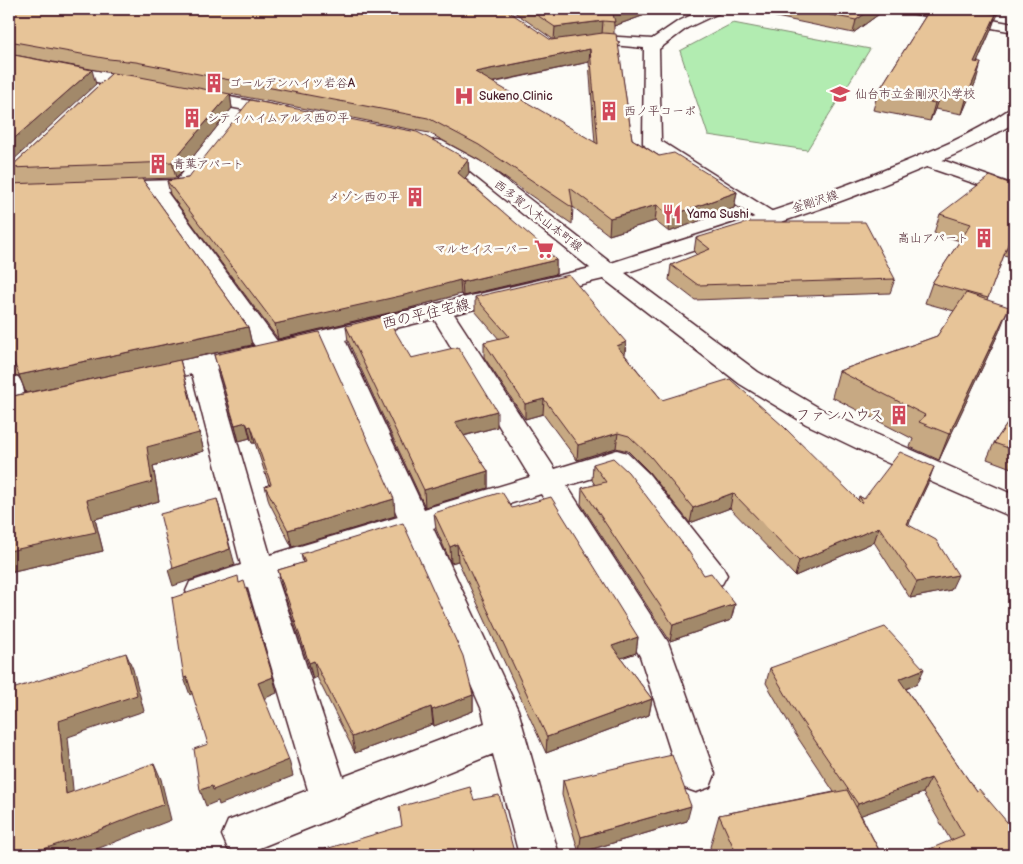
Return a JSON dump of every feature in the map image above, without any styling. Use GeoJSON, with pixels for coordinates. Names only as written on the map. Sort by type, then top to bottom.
{"type":"FeatureCollection","features":[{"type":"Feature","properties":{"kind":"street"},"geometry":{"type":"LineString","coordinates":[[716,9],[693,17],[651,48],[652,143],[769,218]]}},
{"type":"Feature","properties":{"kind":"street"},"geometry":{"type":"LineString","coordinates":[[910,9],[1014,28]]}},
{"type":"Feature","properties":{"kind":"street"},"geometry":{"type":"LineString","coordinates":[[675,12],[693,17]]}},
{"type":"Feature","properties":{"kind":"street"},"geometry":{"type":"LineString","coordinates":[[568,45],[602,40],[655,44]]}},
{"type":"Feature","properties":{"kind":"street"},"geometry":{"type":"LineString","coordinates":[[9,60],[106,87],[168,89],[240,113],[303,116]]}},
{"type":"Feature","properties":{"kind":"street","name":"金剛沢線"},"geometry":{"type":"LineString","coordinates":[[608,271],[842,194],[975,139],[995,128],[1014,114]]}},
{"type":"Feature","properties":{"kind":"street","name":"西多賀八木山本町線"},"geometry":{"type":"LineString","coordinates":[[415,138],[423,139],[451,152],[476,167],[608,271],[749,378],[816,418],[1014,507]]}},
{"type":"Feature","properties":{"kind":"street"},"geometry":{"type":"LineString","coordinates":[[96,189],[183,186],[211,150]]}},
{"type":"Feature","properties":{"kind":"street"},"geometry":{"type":"LineString","coordinates":[[925,160],[1014,191]]}},
{"type":"Feature","properties":{"kind":"street"},"geometry":{"type":"LineString","coordinates":[[153,187],[271,350]]}},
{"type":"Feature","properties":{"kind":"street","name":"西の平住宅線"},"geometry":{"type":"LineString","coordinates":[[125,380],[271,350],[608,271]]}},
{"type":"Feature","properties":{"kind":"street"},"geometry":{"type":"LineString","coordinates":[[440,310],[656,652],[696,774]]}},
{"type":"Feature","properties":{"kind":"street"},"geometry":{"type":"LineString","coordinates":[[330,336],[500,710],[539,855]]}},
{"type":"Feature","properties":{"kind":"street"},"geometry":{"type":"LineString","coordinates":[[202,364],[259,571],[330,799]]}},
{"type":"Feature","properties":{"kind":"street"},"geometry":{"type":"LineString","coordinates":[[177,600],[259,571],[617,460],[638,480],[711,574]]}},
{"type":"Feature","properties":{"kind":"street"},"geometry":{"type":"LineString","coordinates":[[242,835],[330,799],[506,732]]}},
{"type":"Feature","properties":{"kind":"green space"},"geometry":{"type":"Polygon","coordinates":[[[733,23],[870,49],[807,150],[708,135],[680,51],[733,23]]]}},
{"type":"Feature","properties":{"kind":"building"},"geometry":{"type":"Polygon","coordinates":[[[9,9],[505,9],[551,40],[603,33],[616,34],[617,41],[620,42],[618,43],[632,139],[659,156],[674,153],[737,192],[670,216],[657,205],[610,218],[570,188],[573,208],[479,145],[428,118],[136,62],[9,41],[9,9]],[[590,49],[475,72],[598,144],[590,49]]]}},
{"type":"Feature","properties":{"kind":"building"},"geometry":{"type":"Polygon","coordinates":[[[528,9],[628,9],[613,14],[615,22],[603,21],[555,27],[528,9]]]}},
{"type":"Feature","properties":{"kind":"building"},"geometry":{"type":"Polygon","coordinates":[[[801,9],[872,9],[856,20],[801,9]]]}},
{"type":"Feature","properties":{"kind":"building"},"geometry":{"type":"Polygon","coordinates":[[[930,9],[968,9],[996,14],[974,62],[981,63],[967,96],[941,91],[935,103],[878,92],[930,9]]]}},
{"type":"Feature","properties":{"kind":"building"},"geometry":{"type":"Polygon","coordinates":[[[975,9],[1000,9],[998,13],[975,9]]]}},
{"type":"Feature","properties":{"kind":"building"},"geometry":{"type":"Polygon","coordinates":[[[9,54],[92,70],[9,143],[9,54]]]}},
{"type":"Feature","properties":{"kind":"building"},"geometry":{"type":"Polygon","coordinates":[[[112,73],[230,94],[172,162],[9,168],[9,166],[12,166],[112,73]]]}},
{"type":"Feature","properties":{"kind":"building"},"geometry":{"type":"Polygon","coordinates":[[[250,100],[417,132],[442,145],[468,160],[458,173],[546,249],[556,260],[462,282],[460,280],[409,294],[275,324],[167,181],[188,178],[250,100]]]}},
{"type":"Feature","properties":{"kind":"building"},"geometry":{"type":"Polygon","coordinates":[[[990,176],[1014,185],[1014,237],[1011,236],[988,298],[932,283],[971,224],[940,214],[990,176]]]}},
{"type":"Feature","properties":{"kind":"building"},"geometry":{"type":"Polygon","coordinates":[[[142,179],[248,327],[19,375],[12,358],[9,357],[9,184],[142,179]]]}},
{"type":"Feature","properties":{"kind":"building"},"geometry":{"type":"Polygon","coordinates":[[[749,222],[865,222],[895,279],[698,285],[671,265],[710,249],[696,238],[749,222]]]}},
{"type":"Feature","properties":{"kind":"building"},"geometry":{"type":"Polygon","coordinates":[[[569,275],[626,342],[617,346],[662,400],[730,379],[783,426],[861,503],[862,501],[859,496],[864,499],[900,452],[934,467],[907,524],[936,540],[958,575],[917,582],[879,527],[799,561],[733,493],[693,508],[651,457],[629,436],[618,433],[578,445],[544,399],[525,404],[484,342],[509,336],[475,297],[569,275]]]}},
{"type":"Feature","properties":{"kind":"building"},"geometry":{"type":"Polygon","coordinates":[[[966,293],[1009,307],[949,434],[919,422],[925,415],[839,371],[937,336],[966,293]]]}},
{"type":"Feature","properties":{"kind":"building"},"geometry":{"type":"Polygon","coordinates":[[[386,316],[411,358],[458,347],[497,411],[455,422],[488,471],[424,490],[346,326],[386,316]]]}},
{"type":"Feature","properties":{"kind":"building"},"geometry":{"type":"Polygon","coordinates":[[[319,332],[394,499],[288,530],[265,486],[271,484],[251,426],[248,427],[246,422],[235,425],[214,355],[319,332]]]}},
{"type":"Feature","properties":{"kind":"building"},"geometry":{"type":"Polygon","coordinates":[[[180,360],[199,433],[147,447],[152,482],[87,500],[96,532],[9,551],[9,397],[180,360]]]}},
{"type":"Feature","properties":{"kind":"building"},"geometry":{"type":"Polygon","coordinates":[[[1014,414],[1014,450],[994,443],[1014,414]]]}},
{"type":"Feature","properties":{"kind":"building"},"geometry":{"type":"Polygon","coordinates":[[[613,458],[628,472],[689,552],[704,575],[711,573],[735,604],[673,625],[582,488],[606,482],[593,464],[613,458]]]}},
{"type":"Feature","properties":{"kind":"building"},"geometry":{"type":"Polygon","coordinates":[[[502,492],[512,508],[551,497],[638,637],[612,646],[652,699],[547,737],[457,544],[450,547],[434,513],[502,492]]]}},
{"type":"Feature","properties":{"kind":"building"},"geometry":{"type":"Polygon","coordinates":[[[217,499],[230,549],[168,570],[173,567],[160,514],[217,499]]]}},
{"type":"Feature","properties":{"kind":"building"},"geometry":{"type":"Polygon","coordinates":[[[403,523],[463,656],[473,695],[432,710],[431,707],[352,737],[314,661],[309,663],[278,570],[305,562],[301,554],[403,523]]]}},
{"type":"Feature","properties":{"kind":"building"},"geometry":{"type":"Polygon","coordinates":[[[238,576],[239,583],[244,581],[273,677],[258,683],[289,760],[213,790],[212,786],[200,790],[194,749],[208,744],[187,677],[184,678],[172,598],[238,576]]]}},
{"type":"Feature","properties":{"kind":"building"},"geometry":{"type":"Polygon","coordinates":[[[885,627],[924,669],[899,679],[976,791],[979,789],[1007,822],[1014,820],[1014,855],[915,855],[964,835],[931,778],[858,804],[799,717],[770,668],[885,627]]]}},
{"type":"Feature","properties":{"kind":"building"},"geometry":{"type":"Polygon","coordinates":[[[126,653],[137,695],[59,721],[66,794],[154,763],[164,804],[94,832],[26,855],[9,855],[9,690],[126,653]]]}},
{"type":"Feature","properties":{"kind":"building"},"geometry":{"type":"Polygon","coordinates":[[[672,755],[691,806],[581,837],[563,780],[672,755]]]}},
{"type":"Feature","properties":{"kind":"building"},"geometry":{"type":"Polygon","coordinates":[[[470,787],[474,800],[499,795],[514,852],[505,855],[306,855],[402,826],[399,807],[470,787]]]}},
{"type":"Feature","properties":{"kind":"building"},"geometry":{"type":"Polygon","coordinates":[[[847,790],[880,852],[869,855],[737,855],[719,815],[847,790]]]}},
{"type":"Feature","properties":{"kind":"place","name":"ゴールデンハイツ岩谷A"},"geometry":{"type":"Point","coordinates":[214,83]}},
{"type":"Feature","properties":{"kind":"place","name":"仙台市立金剛沢小学校"},"geometry":{"type":"Point","coordinates":[840,94]}},
{"type":"Feature","properties":{"kind":"place","name":"Sukeno Clinic"},"geometry":{"type":"Point","coordinates":[464,96]}},
{"type":"Feature","properties":{"kind":"place","name":"西ノ平コーポ"},"geometry":{"type":"Point","coordinates":[609,111]}},
{"type":"Feature","properties":{"kind":"place","name":"シティハイムアルス西の平"},"geometry":{"type":"Point","coordinates":[192,118]}},
{"type":"Feature","properties":{"kind":"place","name":"青葉アパート"},"geometry":{"type":"Point","coordinates":[158,164]}},
{"type":"Feature","properties":{"kind":"place","name":"メゾン西の平"},"geometry":{"type":"Point","coordinates":[415,197]}},
{"type":"Feature","properties":{"kind":"place","name":"Yama Sushi"},"geometry":{"type":"Point","coordinates":[672,214]}},
{"type":"Feature","properties":{"kind":"place","name":"高山アパート"},"geometry":{"type":"Point","coordinates":[984,238]}},
{"type":"Feature","properties":{"kind":"place","name":"マルセイスーパー"},"geometry":{"type":"Point","coordinates":[544,249]}},
{"type":"Feature","properties":{"kind":"place","name":"ファンハウス"},"geometry":{"type":"Point","coordinates":[899,415]}}]}
